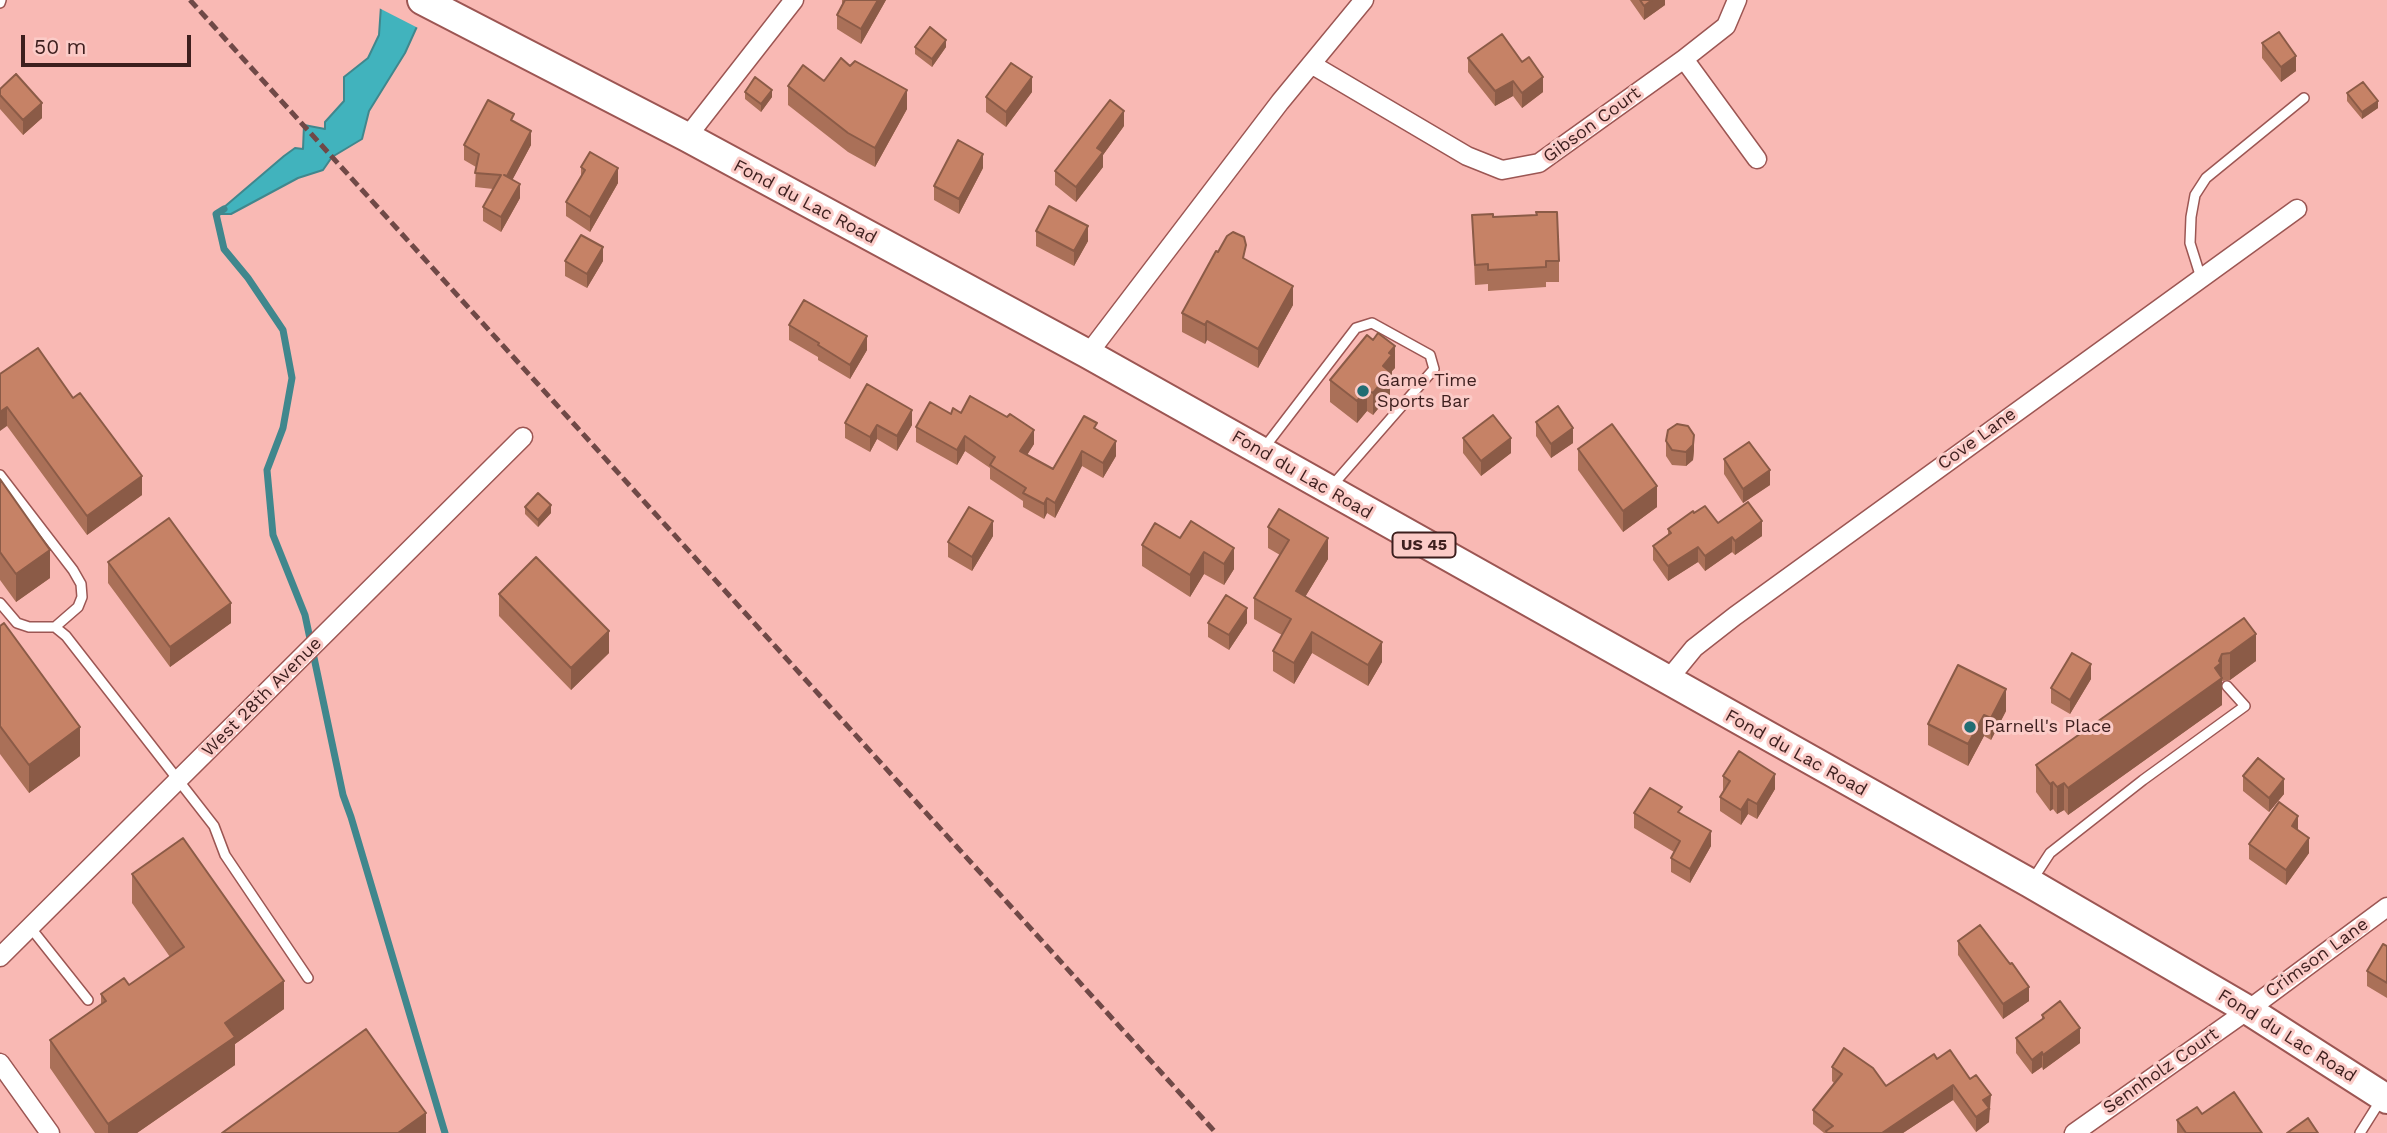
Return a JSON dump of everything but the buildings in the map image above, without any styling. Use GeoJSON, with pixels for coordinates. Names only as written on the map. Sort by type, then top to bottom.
{"type":"FeatureCollection","features":[{"type":"Feature","properties":{"kind":"main road","name":"Fond du Lac Road"},"geometry":{"type":"LineString","coordinates":[[422,0],[687,138],[1088,354],[2030,883],[2248,1010],[2385,1098]]}},
{"type":"Feature","properties":{"kind":"street"},"geometry":{"type":"LineString","coordinates":[[687,138],[794,0]]}},
{"type":"Feature","properties":{"kind":"street"},"geometry":{"type":"LineString","coordinates":[[1088,354],[1271,113],[1364,0]]}},
{"type":"Feature","properties":{"kind":"street","name":"Gibson Court"},"geometry":{"type":"LineString","coordinates":[[1311,64],[1467,156],[1502,170],[1539,163],[1684,59],[1726,26],[1737,0]]}},
{"type":"Feature","properties":{"kind":"street"},"geometry":{"type":"LineString","coordinates":[[1684,59],[1757,159]]}},
{"type":"Feature","properties":{"kind":"street","name":"Cove Lane"},"geometry":{"type":"LineString","coordinates":[[1667,681],[1694,648],[1735,616],[2297,209]]}},
{"type":"Feature","properties":{"kind":"street","name":"West 28th Avenue"},"geometry":{"type":"LineString","coordinates":[[0,957],[523,436]]}},
{"type":"Feature","properties":{"kind":"street","name":"Crimson Lane"},"geometry":{"type":"LineString","coordinates":[[2248,1010],[2387,907]]}},
{"type":"Feature","properties":{"kind":"street","name":"Sennholz Court"},"geometry":{"type":"LineString","coordinates":[[2074,1133],[2248,1010]]}},
{"type":"Feature","properties":{"kind":"street"},"geometry":{"type":"LineString","coordinates":[[1,1066],[50,1133]]}},
{"type":"Feature","properties":{"kind":"lane"},"geometry":{"type":"LineString","coordinates":[[2201,278],[2190,243],[2195,195],[2206,178],[2304,98]]}},
{"type":"Feature","properties":{"kind":"lane"},"geometry":{"type":"LineString","coordinates":[[1261,452],[1356,328],[1372,323],[1430,355],[1434,369],[1328,491]]}},
{"type":"Feature","properties":{"kind":"lane"},"geometry":{"type":"LineString","coordinates":[[0,475],[73,570],[81,584],[82,597],[78,607],[55,627],[40,628],[17,623],[0,603]]}},
{"type":"Feature","properties":{"kind":"lane"},"geometry":{"type":"LineString","coordinates":[[55,627],[66,636],[214,825],[225,855],[308,978]]}},
{"type":"Feature","properties":{"kind":"lane"},"geometry":{"type":"LineString","coordinates":[[2030,883],[2050,853],[2143,780],[2245,706],[2227,686]]}},
{"type":"Feature","properties":{"kind":"lane"},"geometry":{"type":"LineString","coordinates":[[30,927],[88,1000]]}},
{"type":"Feature","properties":{"kind":"lane"},"geometry":{"type":"LineString","coordinates":[[2360,1133],[2385,1098]]}},
{"type":"Feature","properties":{"kind":"water"},"geometry":{"type":"Polygon","coordinates":[[[429,0],[405,53],[369,111],[362,139],[332,157],[323,170],[298,178],[231,214],[216,214],[284,156],[295,148],[303,149],[304,125],[325,129],[325,122],[344,101],[344,77],[368,58],[379,35],[381,6],[429,0]]]}},
{"type":"Feature","properties":{"kind":"pier"},"geometry":{"type":"Polygon","coordinates":[[[380,0],[433,0],[420,29],[377,7],[380,0]]]}},
{"type":"Feature","properties":{"kind":"waterway"},"geometry":{"type":"LineString","coordinates":[[224,209],[216,214],[224,249],[248,278],[283,330],[292,378],[283,428],[267,470],[273,535],[305,615],[343,795],[445,1133]]}},
{"type":"Feature","properties":{"kind":"railway"},"geometry":{"type":"LineString","coordinates":[[190,0],[1216,1133]]}},
{"type":"Feature","properties":{"kind":"place","name":"Game Time Sports Bar"},"geometry":{"type":"Point","coordinates":[1363,391]}},
{"type":"Feature","properties":{"kind":"place","name":"Parnell's Place"},"geometry":{"type":"Point","coordinates":[1970,727]}}]}
